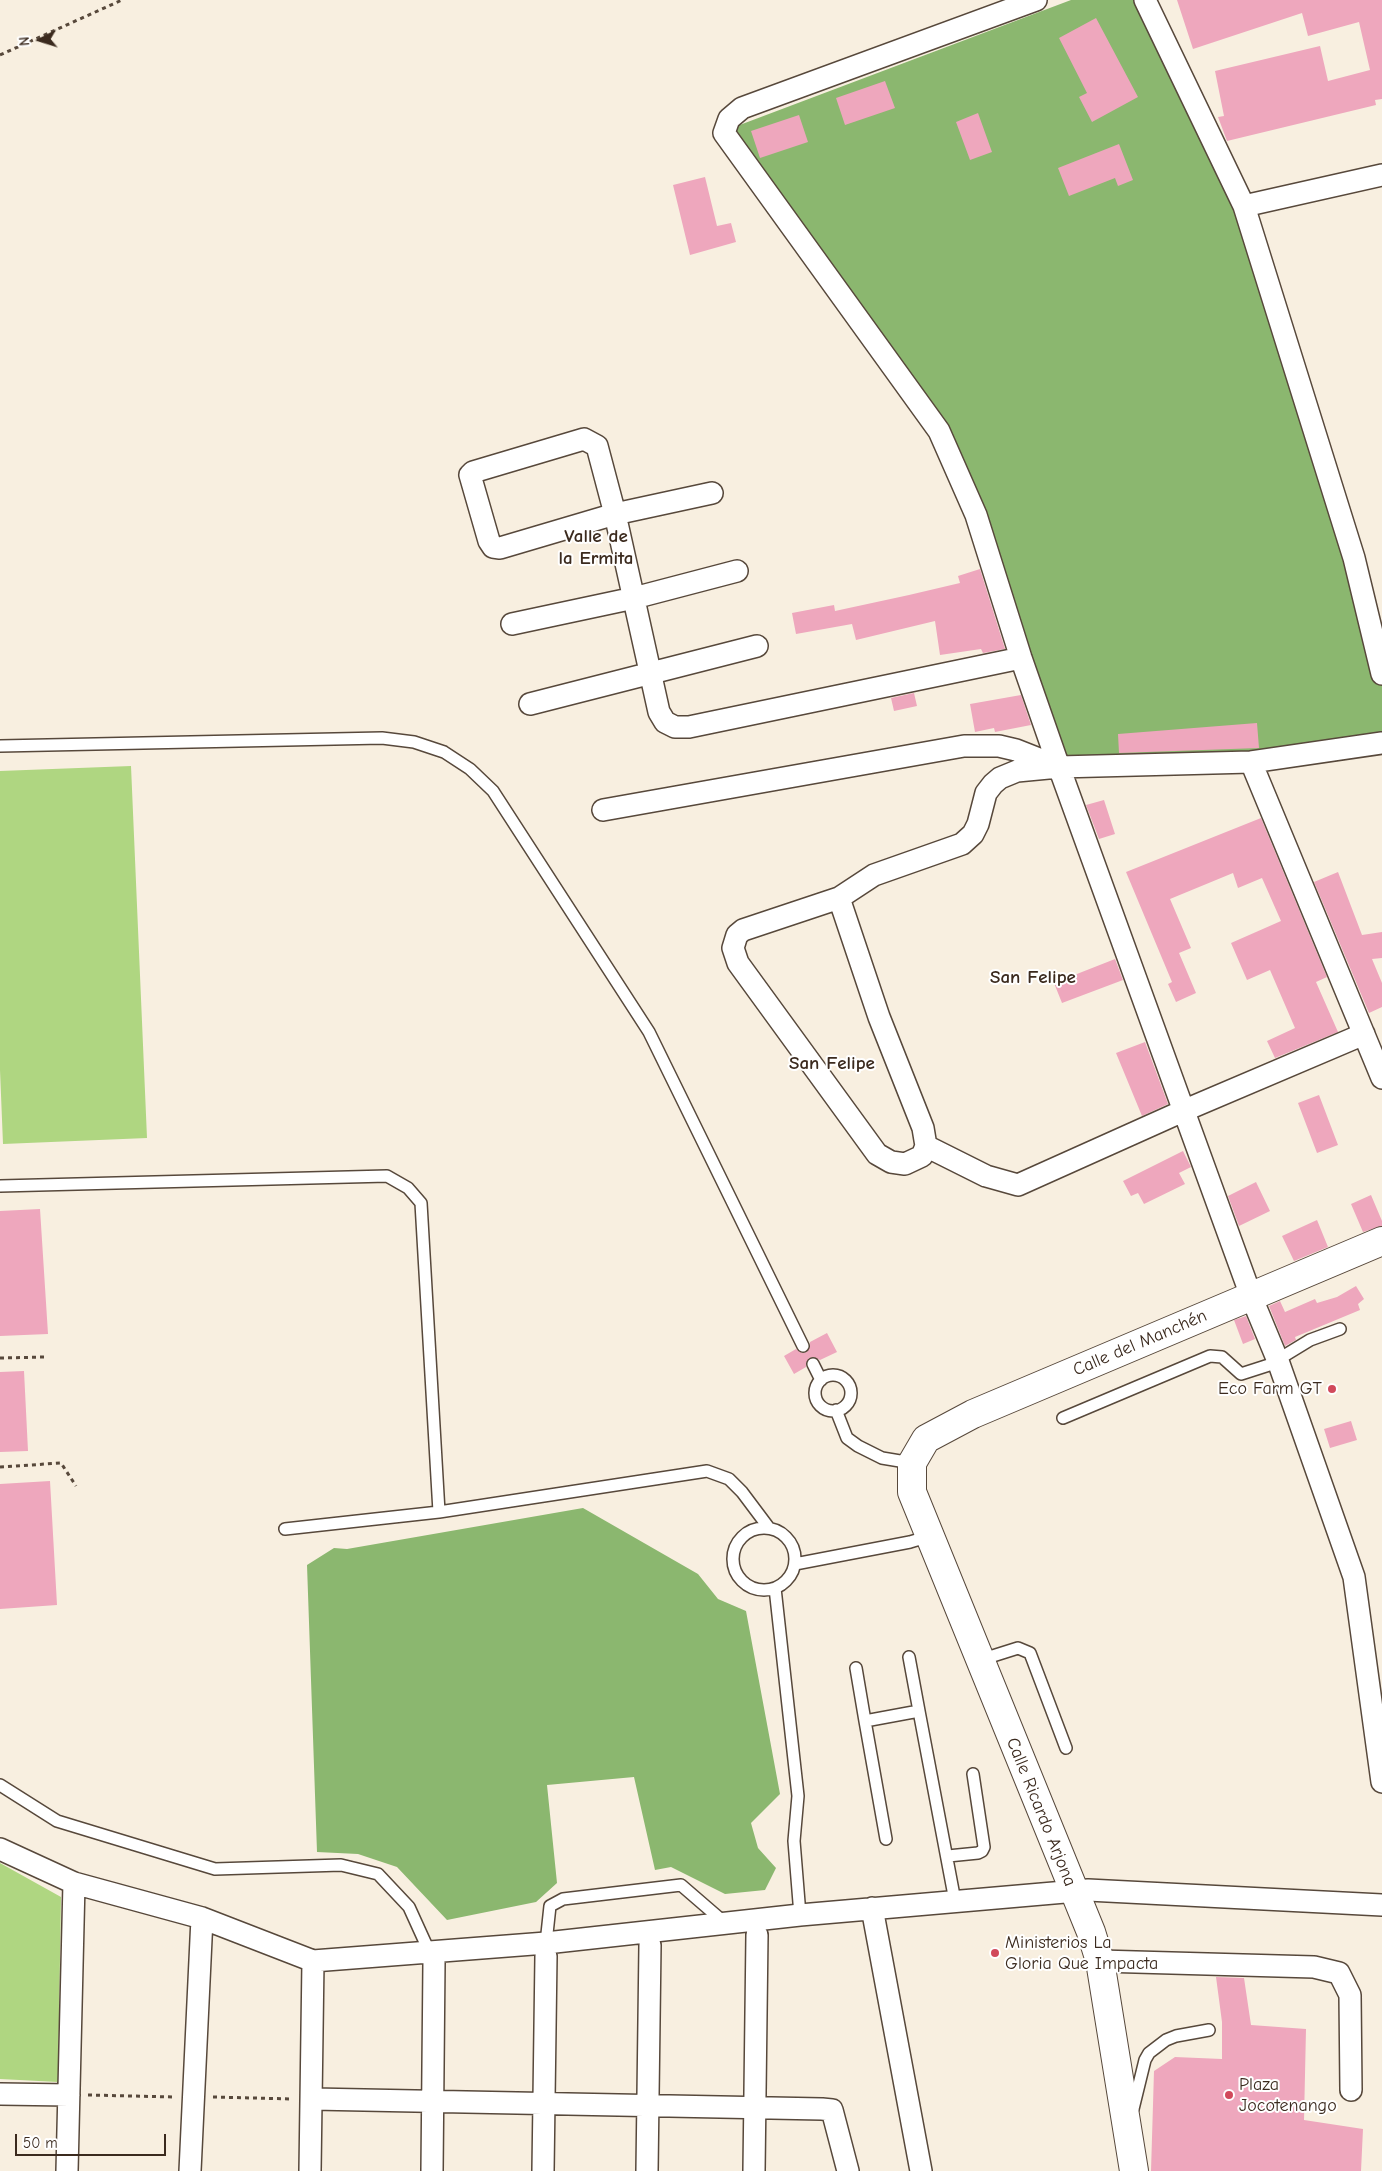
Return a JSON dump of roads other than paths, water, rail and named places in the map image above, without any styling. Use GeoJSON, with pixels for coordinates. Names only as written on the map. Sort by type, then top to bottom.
{"type":"FeatureCollection","features":[{"type":"Feature","properties":{"kind":"street"},"geometry":{"type":"LineString","coordinates":[[1036,0],[742,108],[729,119],[724,133],[939,431],[976,515],[1021,658],[1059,767],[1251,1296],[1278,1361],[1354,1577],[1382,1782]]}},
{"type":"Feature","properties":{"kind":"street"},"geometry":{"type":"LineString","coordinates":[[1145,0],[1244,206],[1354,558],[1382,674]]}},
{"type":"Feature","properties":{"kind":"street"},"geometry":{"type":"LineString","coordinates":[[1244,206],[1382,175]]}},
{"type":"Feature","properties":{"kind":"street"},"geometry":{"type":"LineString","coordinates":[[712,493],[615,514],[500,548],[493,546],[489,541],[470,475],[473,472],[584,439],[597,446],[615,514],[659,712],[665,722],[675,727],[689,727],[1021,658]]}},
{"type":"Feature","properties":{"kind":"street"},"geometry":{"type":"LineString","coordinates":[[512,624],[634,598],[737,571]]}},
{"type":"Feature","properties":{"kind":"street"},"geometry":{"type":"LineString","coordinates":[[530,704],[757,646]]}},
{"type":"Feature","properties":{"kind":"street"},"geometry":{"type":"LineString","coordinates":[[840,898],[879,1017],[923,1128],[926,1146],[922,1156],[905,1164],[891,1162],[877,1154],[738,963],[734,948],[737,935],[743,930],[840,898],[874,875],[962,844],[974,834],[986,793],[1000,778],[1017,771],[1059,767],[1251,762],[1382,742]]}},
{"type":"Feature","properties":{"kind":"street"},"geometry":{"type":"LineString","coordinates":[[603,810],[964,746],[999,746],[1016,750],[1059,767]]}},
{"type":"Feature","properties":{"kind":"street"},"geometry":{"type":"LineString","coordinates":[[1251,762],[1382,1078]]}},
{"type":"Feature","properties":{"kind":"street"},"geometry":{"type":"LineString","coordinates":[[926,1146],[986,1176],[1018,1184],[1364,1034]]}},
{"type":"Feature","properties":{"kind":"street","name":"Calle del Manchén"},"geometry":{"type":"LineString","coordinates":[[912,1463],[926,1439],[973,1414],[1382,1241]]}},
{"type":"Feature","properties":{"kind":"street","name":"Calle Ricardo Arjona"},"geometry":{"type":"LineString","coordinates":[[912,1463],[912,1492],[1073,1892],[1091,1932],[1100,1961],[1134,2171]]}},
{"type":"Feature","properties":{"kind":"street"},"geometry":{"type":"LineString","coordinates":[[0,1849],[74,1883],[202,1918],[313,1960],[432,1957],[546,1950],[725,1922],[1073,1892],[1102,1891],[1382,1905]]}},
{"type":"Feature","properties":{"kind":"street"},"geometry":{"type":"LineString","coordinates":[[67,2171],[74,1883]]}},
{"type":"Feature","properties":{"kind":"street"},"geometry":{"type":"LineString","coordinates":[[872,1908],[921,2171]]}},
{"type":"Feature","properties":{"kind":"street"},"geometry":{"type":"LineString","coordinates":[[190,2171],[202,1918]]}},
{"type":"Feature","properties":{"kind":"street"},"geometry":{"type":"LineString","coordinates":[[754,2171],[757,1935]]}},
{"type":"Feature","properties":{"kind":"street"},"geometry":{"type":"LineString","coordinates":[[648,2171],[650,1946]]}},
{"type":"Feature","properties":{"kind":"street"},"geometry":{"type":"LineString","coordinates":[[543,2171],[546,1950]]}},
{"type":"Feature","properties":{"kind":"street"},"geometry":{"type":"LineString","coordinates":[[432,1957],[432,2171]]}},
{"type":"Feature","properties":{"kind":"street"},"geometry":{"type":"LineString","coordinates":[[310,2171],[313,1960]]}},
{"type":"Feature","properties":{"kind":"street"},"geometry":{"type":"LineString","coordinates":[[1100,1961],[1314,1967],[1339,1973],[1350,1995],[1351,2090]]}},
{"type":"Feature","properties":{"kind":"street"},"geometry":{"type":"LineString","coordinates":[[0,2094],[69,2095]]}},
{"type":"Feature","properties":{"kind":"street"},"geometry":{"type":"LineString","coordinates":[[312,2100],[832,2110],[848,2171]]}},
{"type":"Feature","properties":{"kind":"lane"},"geometry":{"type":"LineString","coordinates":[[0,746],[382,738],[414,742],[444,752],[470,769],[493,791],[649,1032],[803,1346]]}},
{"type":"Feature","properties":{"kind":"lane"},"geometry":{"type":"LineString","coordinates":[[0,1186],[387,1176],[408,1188],[421,1203],[439,1512]]}},
{"type":"Feature","properties":{"kind":"lane"},"geometry":{"type":"LineString","coordinates":[[1063,1418],[1210,1356],[1222,1357],[1241,1374],[1278,1361],[1310,1340],[1340,1329]]}},
{"type":"Feature","properties":{"kind":"lane"},"geometry":{"type":"LineString","coordinates":[[813,1364],[821,1380]]}},
{"type":"Feature","properties":{"kind":"lane"},"geometry":{"type":"LineString","coordinates":[[828,1376],[838,1376],[847,1382],[851,1391],[849,1401],[842,1409],[832,1412],[823,1408],[816,1401],[815,1390],[821,1380],[828,1376]]}},
{"type":"Feature","properties":{"kind":"lane"},"geometry":{"type":"LineString","coordinates":[[836,1410],[847,1438],[858,1446],[882,1458],[912,1463]]}},
{"type":"Feature","properties":{"kind":"lane"},"geometry":{"type":"LineString","coordinates":[[285,1529],[439,1512],[708,1471],[729,1479],[742,1492],[769,1528]]}},
{"type":"Feature","properties":{"kind":"lane"},"geometry":{"type":"LineString","coordinates":[[769,1528],[784,1534],[793,1548],[795,1564],[788,1579],[775,1588],[759,1590],[744,1584],[735,1570],[733,1554],[740,1540],[752,1530],[769,1528]]}},
{"type":"Feature","properties":{"kind":"lane"},"geometry":{"type":"LineString","coordinates":[[795,1564],[910,1542],[930,1536]]}},
{"type":"Feature","properties":{"kind":"lane"},"geometry":{"type":"LineString","coordinates":[[775,1588],[798,1796],[794,1841],[800,1915]]}},
{"type":"Feature","properties":{"kind":"lane"},"geometry":{"type":"LineString","coordinates":[[980,1660],[1018,1648],[1030,1653],[1066,1748]]}},
{"type":"Feature","properties":{"kind":"lane"},"geometry":{"type":"LineString","coordinates":[[909,1658],[955,1901]]}},
{"type":"Feature","properties":{"kind":"lane"},"geometry":{"type":"LineString","coordinates":[[856,1668],[886,1838]]}},
{"type":"Feature","properties":{"kind":"lane"},"geometry":{"type":"LineString","coordinates":[[865,1721],[919,1711]]}},
{"type":"Feature","properties":{"kind":"lane"},"geometry":{"type":"LineString","coordinates":[[948,1856],[978,1853],[984,1847],[973,1774]]}},
{"type":"Feature","properties":{"kind":"lane"},"geometry":{"type":"LineString","coordinates":[[0,1785],[57,1821],[216,1869],[341,1865],[378,1874],[409,1907],[432,1957]]}},
{"type":"Feature","properties":{"kind":"lane"},"geometry":{"type":"LineString","coordinates":[[546,1950],[550,1906],[563,1900],[681,1885],[725,1922]]}},
{"type":"Feature","properties":{"kind":"lane"},"geometry":{"type":"LineString","coordinates":[[1128,2130],[1144,2060],[1149,2053],[1158,2045],[1176,2036],[1209,2030]]}},
{"type":"Feature","properties":{"kind":"place","name":"Eco Farm GT"},"geometry":{"type":"Point","coordinates":[1332,1389]}},
{"type":"Feature","properties":{"kind":"place","name":"Ministerios La Gloria Que Impacta"},"geometry":{"type":"Point","coordinates":[995,1953]}},
{"type":"Feature","properties":{"kind":"place","name":"Plaza Jocotenango"},"geometry":{"type":"Point","coordinates":[1229,2095]}},
{"type":"Feature","properties":{"kind":"district","name":"Valle de la Ermita"},"geometry":{"type":"Point","coordinates":[596,548]}},
{"type":"Feature","properties":{"kind":"district","name":"San Felipe"},"geometry":{"type":"Point","coordinates":[1033,978]}},
{"type":"Feature","properties":{"kind":"district","name":"San Felipe"},"geometry":{"type":"Point","coordinates":[832,1064]}}]}
